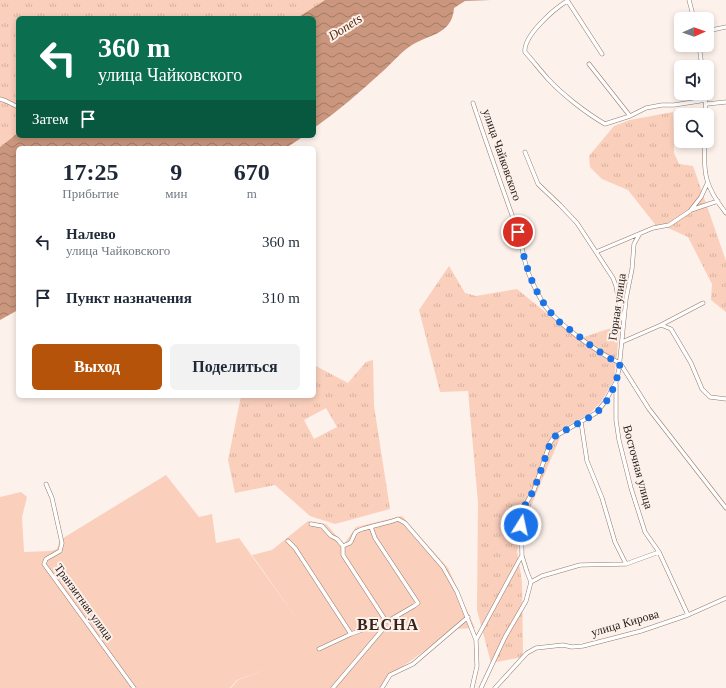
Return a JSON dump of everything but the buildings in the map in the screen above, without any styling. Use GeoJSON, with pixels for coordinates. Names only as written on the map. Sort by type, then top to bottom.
{"type":"FeatureCollection","features":[{"type":"Feature","properties":{"kind":"street"},"geometry":{"type":"LineString","coordinates":[[602,54],[567,0],[544,19],[525,44],[525,52],[548,79],[578,105],[605,124],[630,116],[646,108],[662,104],[726,102]]}},
{"type":"Feature","properties":{"kind":"street"},"geometry":{"type":"LineString","coordinates":[[689,0],[692,12]]}},
{"type":"Feature","properties":{"kind":"street"},"geometry":{"type":"LineString","coordinates":[[714,30],[726,27]]}},
{"type":"Feature","properties":{"kind":"street"},"geometry":{"type":"LineString","coordinates":[[589,64],[630,116]]}},
{"type":"Feature","properties":{"kind":"street"},"geometry":{"type":"LineString","coordinates":[[0,99],[16,106]]}},
{"type":"Feature","properties":{"kind":"street"},"geometry":{"type":"LineString","coordinates":[[706,102],[706,108]]}},
{"type":"Feature","properties":{"kind":"street","name":"улица Чайковского"},"geometry":{"type":"LineString","coordinates":[[473,103],[518,232],[531,280],[545,306],[562,324],[586,342],[620,363]]}},
{"type":"Feature","properties":{"kind":"street"},"geometry":{"type":"LineString","coordinates":[[705,148],[704,163],[707,184],[726,213]]}},
{"type":"Feature","properties":{"kind":"street","name":"улица Чайковского"},"geometry":{"type":"LineString","coordinates":[[526,152],[538,184],[577,223],[614,282],[622,324]]}},
{"type":"Feature","properties":{"kind":"street"},"geometry":{"type":"LineString","coordinates":[[690,211],[701,197],[707,184]]}},
{"type":"Feature","properties":{"kind":"street"},"geometry":{"type":"LineString","coordinates":[[596,252],[653,228],[669,225],[690,211],[718,201]]}},
{"type":"Feature","properties":{"kind":"street","name":"Горная улица"},"geometry":{"type":"LineString","coordinates":[[531,582],[526,572],[522,556],[521,512],[534,490],[550,444],[554,437],[602,408],[616,382],[620,363],[622,324],[632,269],[634,244],[639,235]]}},
{"type":"Feature","properties":{"kind":"street"},"geometry":{"type":"LineString","coordinates":[[622,342],[661,325],[703,303]]}},
{"type":"Feature","properties":{"kind":"street"},"geometry":{"type":"LineString","coordinates":[[661,325],[671,329],[691,363],[702,389],[710,397],[726,399]]}},
{"type":"Feature","properties":{"kind":"street"},"geometry":{"type":"LineString","coordinates":[[620,363],[649,409],[726,508]]}},
{"type":"Feature","properties":{"kind":"street","name":"Восточная улица"},"geometry":{"type":"LineString","coordinates":[[616,382],[616,420],[619,440],[631,488],[645,532],[659,552],[688,615]]}},
{"type":"Feature","properties":{"kind":"street"},"geometry":{"type":"LineString","coordinates":[[581,422],[587,461],[602,498],[616,542],[626,564]]}},
{"type":"Feature","properties":{"kind":"street","name":"Транзитная улица"},"geometry":{"type":"LineString","coordinates":[[46,484],[52,498],[62,543],[60,551],[46,559],[44,564],[134,688]]}},
{"type":"Feature","properties":{"kind":"street"},"geometry":{"type":"LineString","coordinates":[[342,546],[350,544],[358,530],[398,519],[405,523],[443,567],[457,592],[468,617],[476,640],[477,666],[472,688]]}},
{"type":"Feature","properties":{"kind":"street"},"geometry":{"type":"LineString","coordinates":[[311,524],[322,526],[331,536],[337,539],[342,546],[343,555],[384,622],[383,629],[333,688]]}},
{"type":"Feature","properties":{"kind":"street"},"geometry":{"type":"LineString","coordinates":[[319,649],[351,634],[384,622],[418,603],[375,538],[371,527]]}},
{"type":"Feature","properties":{"kind":"street"},"geometry":{"type":"LineString","coordinates":[[288,541],[295,548],[351,634]]}},
{"type":"Feature","properties":{"kind":"street"},"geometry":{"type":"LineString","coordinates":[[481,688],[505,637],[526,601],[531,582],[542,576],[580,565],[626,564],[659,552]]}},
{"type":"Feature","properties":{"kind":"street"},"geometry":{"type":"LineString","coordinates":[[476,640],[522,556]]}},
{"type":"Feature","properties":{"kind":"street","name":"улица Кирова"},"geometry":{"type":"LineString","coordinates":[[495,688],[527,653],[536,648],[563,644],[572,647],[583,646],[688,615],[726,598]]}},
{"type":"Feature","properties":{"kind":"street"},"geometry":{"type":"LineString","coordinates":[[382,688],[390,675],[413,664],[468,617]]}},
{"type":"Feature","properties":{"kind":"green space"},"geometry":{"type":"Polygon","coordinates":[[[0,0],[325,0],[300,16],[16,16],[16,135],[0,147],[0,0]]]}},
{"type":"Feature","properties":{"kind":"green space"},"geometry":{"type":"Polygon","coordinates":[[[673,112],[674,153],[679,164],[693,166],[726,261],[726,312],[711,300],[712,284],[688,237],[666,227],[658,228],[628,190],[602,179],[590,167],[589,156],[614,126],[630,120],[673,112]]]}},
{"type":"Feature","properties":{"kind":"green space"},"geometry":{"type":"Polygon","coordinates":[[[449,266],[465,293],[476,296],[517,289],[578,339],[620,325],[614,380],[601,402],[590,413],[564,428],[526,518],[517,551],[522,582],[523,657],[491,663],[477,610],[478,502],[468,391],[440,392],[419,310],[449,266]]]}},
{"type":"Feature","properties":{"kind":"green space"},"geometry":{"type":"Polygon","coordinates":[[[373,360],[374,406],[390,509],[335,524],[310,516],[275,485],[235,493],[228,460],[241,398],[316,398],[316,366],[348,383],[366,362],[373,360]],[[326,408],[304,420],[314,439],[337,427],[326,408]]]}},
{"type":"Feature","properties":{"kind":"green space"},"geometry":{"type":"Polygon","coordinates":[[[166,475],[199,517],[212,514],[216,543],[239,538],[302,626],[252,555],[272,550],[308,521],[326,524],[344,544],[356,527],[402,516],[448,568],[475,628],[454,629],[394,673],[379,688],[231,688],[238,680],[278,665],[237,680],[230,688],[0,688],[0,497],[21,492],[27,497],[22,517],[24,552],[51,551],[57,549],[60,540],[166,475]]]}},
{"type":"Feature","properties":{"kind":"water","name":"Donets"},"geometry":{"type":"Polygon","coordinates":[[[325,0],[491,0],[465,1],[454,8],[449,24],[444,29],[405,50],[357,94],[316,127],[316,16],[300,16],[325,0]]]}},
{"type":"Feature","properties":{"kind":"water"},"geometry":{"type":"Polygon","coordinates":[[[16,135],[16,138],[301,138],[289,146],[16,146],[16,311],[0,320],[0,147],[16,135]]]}},
{"type":"Feature","properties":{"kind":"district","name":"ВЕСНА"},"geometry":{"type":"Point","coordinates":[388,624]}},
{"type":"Feature","properties":{"kind":"route"},"geometry":{"type":"LineString","coordinates":[[518,232],[531,280],[545,306],[562,324],[586,342],[620,363],[616,382],[602,408],[554,437],[550,444],[534,490],[521,512],[521,525]]}}]}
